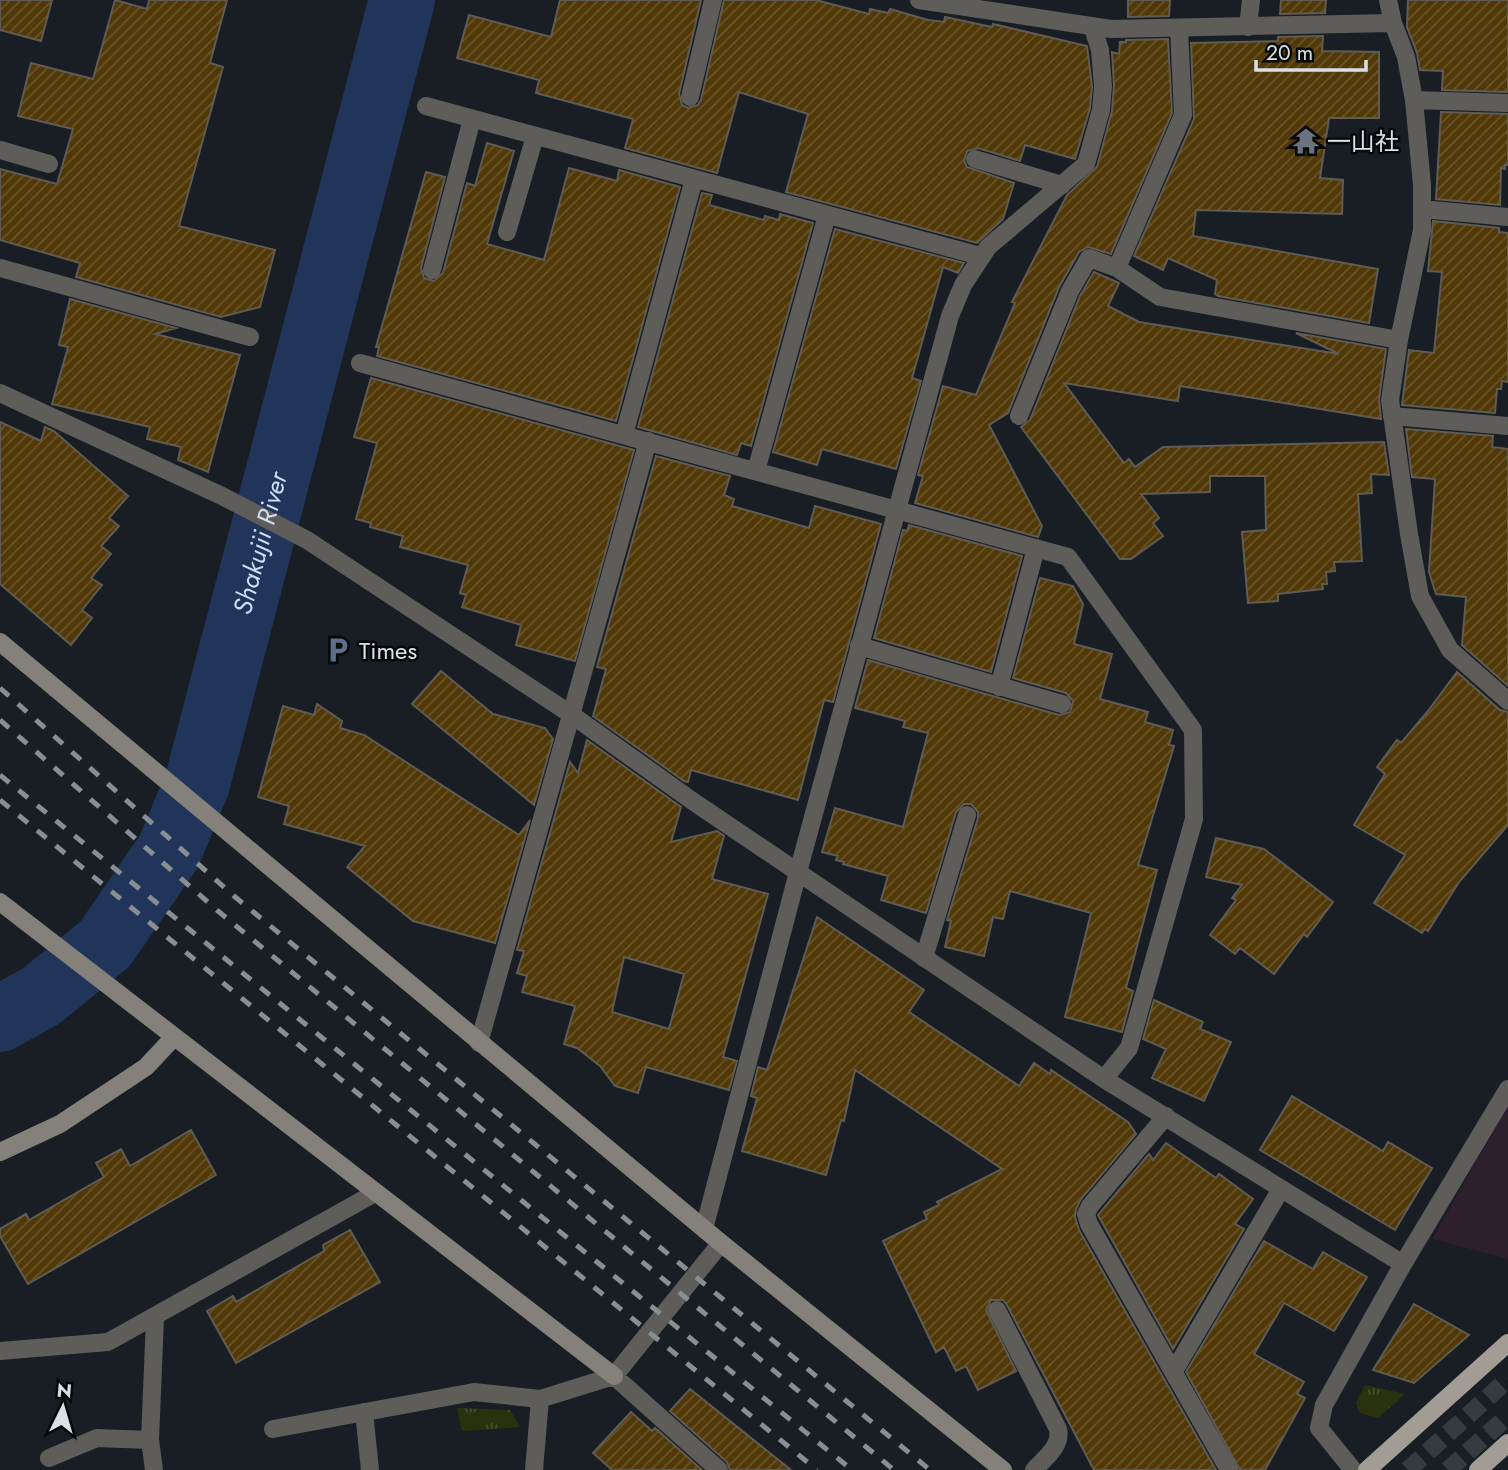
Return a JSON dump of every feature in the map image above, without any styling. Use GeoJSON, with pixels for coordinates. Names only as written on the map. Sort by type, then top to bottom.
{"type":"FeatureCollection","features":[{"type":"Feature","properties":{"kind":"main road"},"geometry":{"type":"LineString","coordinates":[[1367,1470],[1508,1343]]}},
{"type":"Feature","properties":{"kind":"main road"},"geometry":{"type":"LineString","coordinates":[[1478,1470],[1508,1443]]}},
{"type":"Feature","properties":{"kind":"street"},"geometry":{"type":"LineString","coordinates":[[690,97],[713,0]]}},
{"type":"Feature","properties":{"kind":"street"},"geometry":{"type":"LineString","coordinates":[[919,0],[1093,28],[1393,23]]}},
{"type":"Feature","properties":{"kind":"street"},"geometry":{"type":"LineString","coordinates":[[1248,27],[1251,0]]}},
{"type":"Feature","properties":{"kind":"street"},"geometry":{"type":"LineString","coordinates":[[1388,0],[1393,23],[1406,57],[1414,100],[1422,209],[1422,230],[1399,340],[1390,400],[1409,534],[1420,596],[1450,650],[1508,701]]}},
{"type":"Feature","properties":{"kind":"street"},"geometry":{"type":"LineString","coordinates":[[704,1229],[797,872],[950,316],[963,285],[988,247],[1086,164],[1101,110],[1103,86],[1100,50],[1093,28]]}},
{"type":"Feature","properties":{"kind":"street"},"geometry":{"type":"LineString","coordinates":[[1117,268],[1182,115],[1179,28]]}},
{"type":"Feature","properties":{"kind":"street"},"geometry":{"type":"LineString","coordinates":[[1414,100],[1508,103]]}},
{"type":"Feature","properties":{"kind":"street"},"geometry":{"type":"LineString","coordinates":[[426,106],[980,256]]}},
{"type":"Feature","properties":{"kind":"street"},"geometry":{"type":"LineString","coordinates":[[432,270],[472,119]]}},
{"type":"Feature","properties":{"kind":"street"},"geometry":{"type":"LineString","coordinates":[[507,232],[535,136]]}},
{"type":"Feature","properties":{"kind":"street"},"geometry":{"type":"LineString","coordinates":[[0,150],[50,164]]}},
{"type":"Feature","properties":{"kind":"street"},"geometry":{"type":"LineString","coordinates":[[975,159],[1062,185]]}},
{"type":"Feature","properties":{"kind":"street"},"geometry":{"type":"LineString","coordinates":[[624,435],[694,179]]}},
{"type":"Feature","properties":{"kind":"street"},"geometry":{"type":"LineString","coordinates":[[1422,209],[1508,218]]}},
{"type":"Feature","properties":{"kind":"street"},"geometry":{"type":"LineString","coordinates":[[756,471],[827,215]]}},
{"type":"Feature","properties":{"kind":"street"},"geometry":{"type":"LineString","coordinates":[[1019,416],[1070,291],[1089,258],[1117,268],[1160,297],[1399,340]]}},
{"type":"Feature","properties":{"kind":"street"},"geometry":{"type":"LineString","coordinates":[[0,268],[250,337]]}},
{"type":"Feature","properties":{"kind":"street"},"geometry":{"type":"LineString","coordinates":[[360,363],[1068,557],[1193,730],[1194,819],[1129,1048],[1104,1079]]}},
{"type":"Feature","properties":{"kind":"street"},"geometry":{"type":"LineString","coordinates":[[0,393],[222,496],[307,540],[572,715],[691,800],[1104,1079],[1403,1264]]}},
{"type":"Feature","properties":{"kind":"street"},"geometry":{"type":"LineString","coordinates":[[1392,416],[1508,426]]}},
{"type":"Feature","properties":{"kind":"street"},"geometry":{"type":"LineString","coordinates":[[479,1043],[648,441]]}},
{"type":"Feature","properties":{"kind":"street"},"geometry":{"type":"LineString","coordinates":[[999,687],[1036,548]]}},
{"type":"Feature","properties":{"kind":"street"},"geometry":{"type":"LineString","coordinates":[[0,642],[704,1229],[1003,1470]]}},
{"type":"Feature","properties":{"kind":"street"},"geometry":{"type":"LineString","coordinates":[[859,646],[1062,704]]}},
{"type":"Feature","properties":{"kind":"street"},"geometry":{"type":"LineString","coordinates":[[924,958],[967,815]]}},
{"type":"Feature","properties":{"kind":"street"},"geometry":{"type":"LineString","coordinates":[[0,902],[614,1376],[719,1470]]}},
{"type":"Feature","properties":{"kind":"street"},"geometry":{"type":"LineString","coordinates":[[0,1152],[60,1124],[146,1067],[174,1037]]}},
{"type":"Feature","properties":{"kind":"street"},"geometry":{"type":"LineString","coordinates":[[1353,1470],[1319,1428],[1324,1405],[1403,1264],[1508,1089]]}},
{"type":"Feature","properties":{"kind":"street"},"geometry":{"type":"LineString","coordinates":[[1166,1116],[1086,1214],[1088,1224],[1229,1470]]}},
{"type":"Feature","properties":{"kind":"street"},"geometry":{"type":"LineString","coordinates":[[1174,1371],[1281,1189]]}},
{"type":"Feature","properties":{"kind":"street"},"geometry":{"type":"LineString","coordinates":[[0,1351],[108,1342],[374,1193]]}},
{"type":"Feature","properties":{"kind":"street"},"geometry":{"type":"LineString","coordinates":[[273,1429],[474,1392],[540,1399],[614,1376],[722,1243]]}},
{"type":"Feature","properties":{"kind":"street"},"geometry":{"type":"LineString","coordinates":[[997,1310],[1058,1429],[1060,1438],[1057,1445],[1034,1470]]}},
{"type":"Feature","properties":{"kind":"street"},"geometry":{"type":"LineString","coordinates":[[153,1470],[150,1440],[155,1318]]}},
{"type":"Feature","properties":{"kind":"street"},"geometry":{"type":"LineString","coordinates":[[534,1470],[540,1399]]}},
{"type":"Feature","properties":{"kind":"street"},"geometry":{"type":"LineString","coordinates":[[364,1412],[370,1470]]}},
{"type":"Feature","properties":{"kind":"street"},"geometry":{"type":"LineString","coordinates":[[48,1458],[97,1438],[150,1440]]}},
{"type":"Feature","properties":{"kind":"shaded area"},"geometry":{"type":"Polygon","coordinates":[[[1508,1107],[1508,1259],[1432,1239],[1480,1155],[1508,1107]]]}},
{"type":"Feature","properties":{"kind":"green space"},"geometry":{"type":"Polygon","coordinates":[[[1365,1385],[1405,1394],[1378,1418],[1360,1413],[1356,1403],[1365,1385]]]}},
{"type":"Feature","properties":{"kind":"green space"},"geometry":{"type":"Polygon","coordinates":[[[457,1408],[510,1410],[520,1427],[462,1431],[457,1408]]]}},
{"type":"Feature","properties":{"kind":"building"},"geometry":{"type":"Polygon","coordinates":[[[0,0],[52,0],[41,41],[0,30],[0,0]]]}},
{"type":"Feature","properties":{"kind":"building"},"geometry":{"type":"Polygon","coordinates":[[[115,0],[147,9],[149,0],[227,0],[210,63],[223,67],[179,226],[275,250],[260,307],[221,317],[76,277],[80,263],[0,240],[0,169],[57,184],[73,129],[18,116],[31,63],[93,79],[115,0]]]}},
{"type":"Feature","properties":{"kind":"building"},"geometry":{"type":"Polygon","coordinates":[[[560,0],[701,0],[679,94],[682,105],[688,108],[698,105],[701,100],[724,0],[816,0],[869,14],[870,9],[888,13],[890,9],[928,20],[944,22],[945,17],[992,27],[993,24],[1087,46],[1092,86],[1090,108],[1075,159],[1025,145],[1020,161],[978,148],[967,151],[964,161],[967,167],[1014,183],[1003,219],[977,243],[786,192],[808,114],[739,92],[717,173],[625,148],[633,119],[536,93],[539,80],[457,58],[469,15],[551,37],[560,0]]]}},
{"type":"Feature","properties":{"kind":"building"},"geometry":{"type":"Polygon","coordinates":[[[1128,0],[1170,0],[1169,16],[1128,17],[1128,0]]]}},
{"type":"Feature","properties":{"kind":"building"},"geometry":{"type":"Polygon","coordinates":[[[1281,0],[1326,0],[1325,13],[1280,14],[1281,0]]]}},
{"type":"Feature","properties":{"kind":"building"},"geometry":{"type":"Polygon","coordinates":[[[1408,0],[1508,0],[1508,92],[1442,90],[1443,71],[1420,70],[1407,27],[1408,0]]]}},
{"type":"Feature","properties":{"kind":"building"},"geometry":{"type":"Polygon","coordinates":[[[1323,36],[1322,51],[1379,52],[1379,118],[1329,118],[1320,178],[1343,180],[1342,214],[1196,210],[1193,236],[1378,269],[1369,323],[1218,296],[1215,294],[1217,280],[1168,258],[1163,270],[1134,256],[1194,119],[1191,43],[1278,41],[1278,37],[1323,36]]]}},
{"type":"Feature","properties":{"kind":"building"},"geometry":{"type":"Polygon","coordinates":[[[1168,39],[1172,113],[1111,254],[1088,247],[1079,252],[1059,287],[1008,413],[989,425],[1042,526],[1038,537],[915,503],[923,476],[918,475],[943,386],[976,395],[1015,303],[1012,302],[1067,195],[1097,167],[1112,111],[1112,52],[1119,54],[1120,42],[1126,40],[1168,39]]]}},
{"type":"Feature","properties":{"kind":"building"},"geometry":{"type":"Polygon","coordinates":[[[1441,112],[1508,114],[1508,165],[1505,165],[1505,169],[1501,168],[1500,205],[1436,199],[1441,112]]]}},
{"type":"Feature","properties":{"kind":"building"},"geometry":{"type":"Polygon","coordinates":[[[487,143],[514,151],[487,244],[544,260],[569,168],[617,181],[619,170],[680,187],[616,421],[377,356],[379,347],[376,347],[426,172],[445,177],[421,268],[424,278],[434,281],[443,273],[467,183],[475,186],[487,143]]]}},
{"type":"Feature","properties":{"kind":"building"},"geometry":{"type":"Polygon","coordinates":[[[702,193],[712,195],[709,205],[764,220],[765,216],[779,220],[780,214],[813,223],[751,446],[741,443],[737,455],[638,427],[702,193]]]}},
{"type":"Feature","properties":{"kind":"building"},"geometry":{"type":"Polygon","coordinates":[[[1433,221],[1499,228],[1499,232],[1508,233],[1508,382],[1502,381],[1501,389],[1497,389],[1495,413],[1402,405],[1409,350],[1434,353],[1442,272],[1428,271],[1433,221]]]}},
{"type":"Feature","properties":{"kind":"building"},"geometry":{"type":"Polygon","coordinates":[[[835,229],[964,263],[958,273],[943,267],[912,378],[921,381],[896,469],[822,449],[817,465],[773,452],[835,229]]]}},
{"type":"Feature","properties":{"kind":"building"},"geometry":{"type":"Polygon","coordinates":[[[1094,272],[1119,283],[1108,306],[1139,322],[1339,354],[1296,333],[1386,349],[1379,399],[1381,419],[1180,386],[1178,401],[1064,383],[1124,463],[1129,459],[1135,467],[1163,447],[1384,442],[1389,475],[1371,474],[1372,493],[1358,494],[1362,561],[1334,562],[1335,571],[1326,572],[1327,584],[1322,584],[1323,589],[1278,594],[1278,601],[1248,603],[1242,532],[1266,530],[1265,476],[1210,476],[1210,492],[1141,494],[1159,518],[1153,523],[1163,536],[1131,559],[1120,559],[1021,427],[1030,420],[1080,296],[1094,272]]]}},
{"type":"Feature","properties":{"kind":"building"},"geometry":{"type":"Polygon","coordinates":[[[70,299],[176,328],[155,334],[240,355],[208,472],[178,460],[181,447],[147,439],[150,427],[52,404],[68,347],[59,345],[70,299]]]}},
{"type":"Feature","properties":{"kind":"building"},"geometry":{"type":"Polygon","coordinates":[[[371,378],[634,450],[575,661],[516,645],[521,625],[462,607],[466,595],[460,593],[468,565],[400,547],[403,536],[370,527],[371,523],[356,519],[377,443],[354,437],[371,378]]]}},
{"type":"Feature","properties":{"kind":"building"},"geometry":{"type":"Polygon","coordinates":[[[0,422],[41,441],[45,427],[54,431],[128,496],[109,518],[119,526],[101,546],[111,554],[91,578],[102,585],[82,610],[92,618],[71,645],[0,584],[0,422]]]}},
{"type":"Feature","properties":{"kind":"building"},"geometry":{"type":"Polygon","coordinates":[[[1406,429],[1493,436],[1492,447],[1508,449],[1508,686],[1462,645],[1466,597],[1436,594],[1429,572],[1435,479],[1412,477],[1406,429]]]}},
{"type":"Feature","properties":{"kind":"building"},"geometry":{"type":"Polygon","coordinates":[[[656,456],[730,476],[724,495],[734,499],[732,506],[809,528],[815,506],[881,524],[833,702],[824,700],[798,800],[691,770],[688,782],[684,781],[593,716],[606,669],[597,667],[656,456]]]}},
{"type":"Feature","properties":{"kind":"building"},"geometry":{"type":"Polygon","coordinates":[[[909,525],[1022,556],[991,672],[874,638],[903,530],[907,531],[909,525]]]}},
{"type":"Feature","properties":{"kind":"building"},"geometry":{"type":"Polygon","coordinates":[[[1040,578],[1073,586],[1083,604],[1074,644],[1112,654],[1100,699],[1148,712],[1145,722],[1173,730],[1169,745],[1174,746],[1138,865],[1157,870],[1126,988],[1133,991],[1122,1032],[1065,1017],[1091,913],[1010,891],[1003,919],[993,917],[984,956],[945,947],[951,921],[947,920],[978,818],[978,812],[971,804],[964,804],[956,812],[926,913],[881,900],[888,876],[843,864],[844,862],[836,860],[838,856],[822,852],[835,808],[903,827],[928,733],[903,727],[905,721],[855,708],[868,660],[1059,715],[1070,712],[1073,701],[1066,693],[1013,678],[1040,578]]]}},
{"type":"Feature","properties":{"kind":"building"},"geometry":{"type":"Polygon","coordinates":[[[441,671],[493,714],[545,728],[553,739],[534,805],[412,704],[441,671]]]}},
{"type":"Feature","properties":{"kind":"building"},"geometry":{"type":"Polygon","coordinates":[[[1457,672],[1500,710],[1508,712],[1508,825],[1459,882],[1428,931],[1425,929],[1422,933],[1374,903],[1405,855],[1354,825],[1385,774],[1377,767],[1397,740],[1401,743],[1428,711],[1457,672]]]}},
{"type":"Feature","properties":{"kind":"building"},"geometry":{"type":"Polygon","coordinates":[[[317,704],[342,721],[340,728],[364,735],[519,835],[530,820],[495,943],[413,921],[347,867],[365,846],[284,824],[289,806],[258,797],[283,706],[314,715],[317,704]]]}},
{"type":"Feature","properties":{"kind":"building"},"geometry":{"type":"Polygon","coordinates":[[[587,740],[681,807],[671,842],[717,831],[724,836],[712,879],[768,894],[723,1057],[737,1061],[729,1090],[646,1067],[638,1093],[615,1086],[600,1066],[577,1048],[564,1044],[575,1006],[522,992],[527,976],[517,973],[524,951],[517,950],[570,762],[578,773],[587,740]],[[624,957],[612,1012],[669,1029],[684,974],[624,957]]]}},
{"type":"Feature","properties":{"kind":"building"},"geometry":{"type":"Polygon","coordinates":[[[1216,838],[1264,849],[1333,902],[1307,937],[1304,934],[1274,974],[1240,948],[1235,954],[1210,935],[1236,900],[1232,898],[1242,885],[1206,877],[1216,838]]]}},
{"type":"Feature","properties":{"kind":"building"},"geometry":{"type":"Polygon","coordinates":[[[817,917],[924,990],[909,1012],[1019,1086],[1034,1063],[1050,1074],[1051,1070],[1128,1122],[1136,1134],[1081,1199],[1075,1217],[1079,1230],[1216,1470],[1094,1470],[1003,1300],[991,1300],[986,1310],[1016,1371],[978,1390],[966,1366],[956,1371],[944,1347],[936,1352],[883,1241],[927,1219],[924,1212],[939,1205],[937,1202],[1002,1169],[855,1070],[844,1121],[841,1120],[826,1175],[742,1151],[757,1098],[751,1096],[758,1067],[767,1070],[817,917]]]}},
{"type":"Feature","properties":{"kind":"building"},"geometry":{"type":"Polygon","coordinates":[[[1154,1000],[1203,1022],[1200,1029],[1231,1042],[1204,1101],[1152,1078],[1166,1049],[1143,1039],[1154,1000]]]}},
{"type":"Feature","properties":{"kind":"building"},"geometry":{"type":"Polygon","coordinates":[[[1292,1096],[1383,1151],[1388,1142],[1432,1168],[1395,1230],[1260,1150],[1292,1096]]]}},
{"type":"Feature","properties":{"kind":"building"},"geometry":{"type":"Polygon","coordinates":[[[191,1130],[216,1175],[28,1284],[0,1236],[0,1229],[26,1214],[29,1220],[104,1177],[96,1163],[121,1149],[130,1166],[191,1130]]]}},
{"type":"Feature","properties":{"kind":"building"},"geometry":{"type":"Polygon","coordinates":[[[1166,1143],[1216,1178],[1219,1174],[1253,1199],[1235,1224],[1244,1229],[1173,1349],[1098,1215],[1149,1154],[1153,1160],[1166,1143]]]}},
{"type":"Feature","properties":{"kind":"building"},"geometry":{"type":"Polygon","coordinates":[[[350,1230],[380,1282],[236,1363],[207,1311],[233,1296],[236,1302],[324,1251],[323,1245],[350,1230]]]}},
{"type":"Feature","properties":{"kind":"building"},"geometry":{"type":"Polygon","coordinates":[[[1264,1241],[1313,1269],[1323,1252],[1367,1277],[1334,1331],[1284,1303],[1254,1354],[1304,1382],[1297,1394],[1305,1398],[1265,1470],[1240,1470],[1186,1372],[1264,1241]]]}},
{"type":"Feature","properties":{"kind":"building"},"geometry":{"type":"Polygon","coordinates":[[[1414,1304],[1469,1335],[1414,1383],[1373,1370],[1414,1304]]]}},
{"type":"Feature","properties":{"kind":"building"},"geometry":{"type":"Polygon","coordinates":[[[690,1389],[791,1470],[730,1470],[727,1462],[670,1411],[690,1389]]]}},
{"type":"Feature","properties":{"kind":"building"},"geometry":{"type":"Polygon","coordinates":[[[631,1412],[652,1431],[655,1428],[702,1470],[612,1470],[593,1453],[631,1412]]]}},
{"type":"Feature","properties":{"kind":"waterway","name":"Shakujii River"},"geometry":{"type":"LineString","coordinates":[[0,1019],[41,996],[105,944],[169,851],[197,784],[402,0]]}},
{"type":"Feature","properties":{"kind":"tunnel"},"geometry":{"type":"LineString","coordinates":[[1408,1470],[1508,1379]]}},
{"type":"Feature","properties":{"kind":"tunnel"},"geometry":{"type":"LineString","coordinates":[[1448,1470],[1508,1416]]}},
{"type":"Feature","properties":{"kind":"railway"},"geometry":{"type":"LineString","coordinates":[[0,688],[234,896],[930,1470]]}},
{"type":"Feature","properties":{"kind":"railway"},"geometry":{"type":"LineString","coordinates":[[0,720],[218,911],[894,1470]]}},
{"type":"Feature","properties":{"kind":"railway"},"geometry":{"type":"LineString","coordinates":[[0,775],[852,1470]]}},
{"type":"Feature","properties":{"kind":"railway"},"geometry":{"type":"LineString","coordinates":[[0,800],[817,1470]]}},
{"type":"Feature","properties":{"kind":"place","name":"一山社"},"geometry":{"type":"Point","coordinates":[1306,141]}},
{"type":"Feature","properties":{"kind":"place","name":"Times"},"geometry":{"type":"Point","coordinates":[338,650]}}]}
